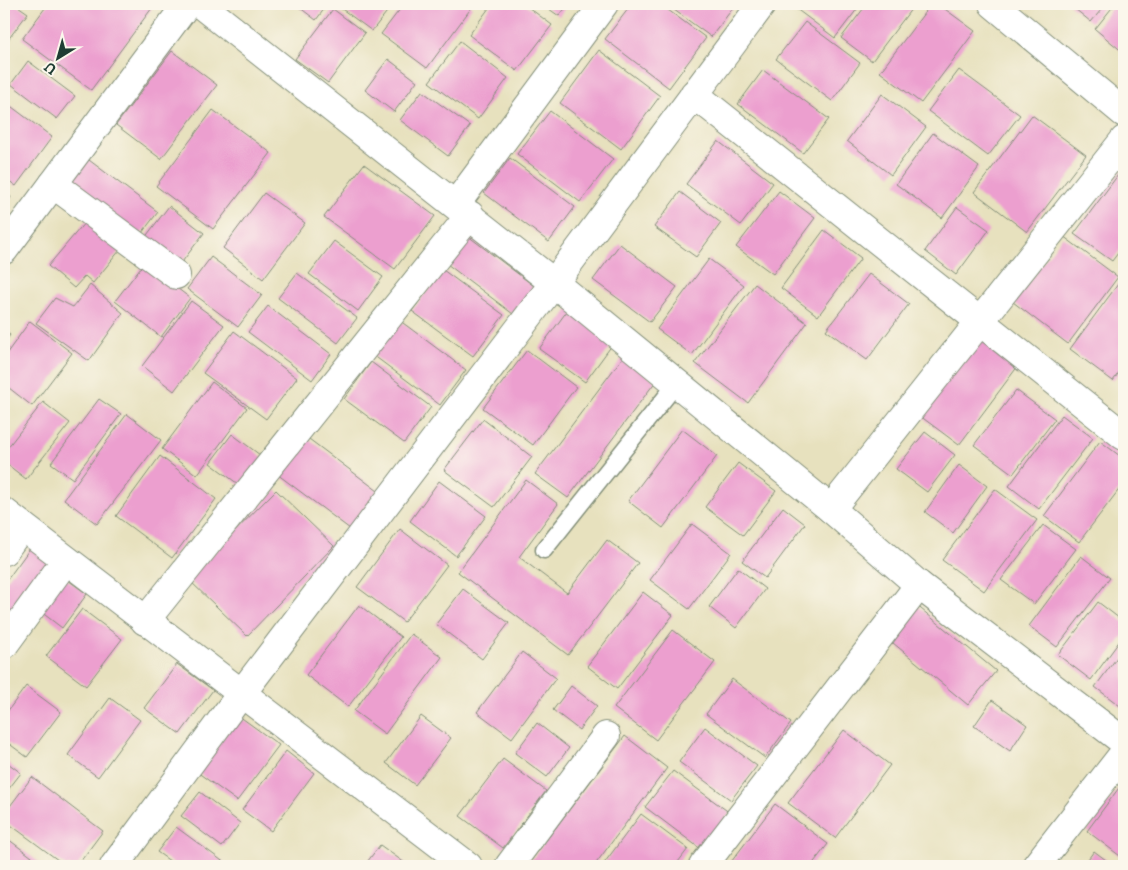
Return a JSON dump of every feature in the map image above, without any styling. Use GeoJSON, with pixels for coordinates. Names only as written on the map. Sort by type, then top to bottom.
{"type":"FeatureCollection","features":[{"type":"Feature","properties":{"kind":"street"},"geometry":{"type":"LineString","coordinates":[[4,250],[187,4]]}},
{"type":"Feature","properties":{"kind":"street"},"geometry":{"type":"LineString","coordinates":[[200,4],[554,283],[831,509],[919,585],[1124,742]]}},
{"type":"Feature","properties":{"kind":"street"},"geometry":{"type":"LineString","coordinates":[[145,620],[463,210],[604,4]]}},
{"type":"Feature","properties":{"kind":"street"},"geometry":{"type":"LineString","coordinates":[[114,866],[241,694],[554,283],[762,4]]}},
{"type":"Feature","properties":{"kind":"street"},"geometry":{"type":"LineString","coordinates":[[993,4],[1124,113]]}},
{"type":"Feature","properties":{"kind":"street"},"geometry":{"type":"LineString","coordinates":[[694,94],[1124,436]]}},
{"type":"Feature","properties":{"kind":"street"},"geometry":{"type":"LineString","coordinates":[[831,509],[1124,140]]}},
{"type":"Feature","properties":{"kind":"street"},"geometry":{"type":"LineString","coordinates":[[53,184],[176,275]]}},
{"type":"Feature","properties":{"kind":"street"},"geometry":{"type":"LineString","coordinates":[[4,551],[13,519],[468,866]]}},
{"type":"Feature","properties":{"kind":"street"},"geometry":{"type":"LineString","coordinates":[[4,645],[66,560]]}},
{"type":"Feature","properties":{"kind":"street"},"geometry":{"type":"LineString","coordinates":[[703,866],[919,585]]}},
{"type":"Feature","properties":{"kind":"street"},"geometry":{"type":"LineString","coordinates":[[509,866],[606,736]]}},
{"type":"Feature","properties":{"kind":"street"},"geometry":{"type":"LineString","coordinates":[[1036,866],[1124,753]]}},
{"type":"Feature","properties":{"kind":"lane"},"geometry":{"type":"LineString","coordinates":[[544,550],[677,383]]}},
{"type":"Feature","properties":{"kind":"building"},"geometry":{"type":"Polygon","coordinates":[[[4,4],[15,4],[28,13],[4,45],[4,4]]]}},
{"type":"Feature","properties":{"kind":"building"},"geometry":{"type":"Polygon","coordinates":[[[48,4],[155,4],[91,90],[22,39],[48,4]]]}},
{"type":"Feature","properties":{"kind":"building"},"geometry":{"type":"Polygon","coordinates":[[[295,4],[328,4],[316,20],[295,4]]]}},
{"type":"Feature","properties":{"kind":"building"},"geometry":{"type":"Polygon","coordinates":[[[335,4],[393,4],[372,31],[335,4]]]}},
{"type":"Feature","properties":{"kind":"building"},"geometry":{"type":"Polygon","coordinates":[[[404,4],[468,4],[472,7],[427,68],[381,34],[404,4]]]}},
{"type":"Feature","properties":{"kind":"building"},"geometry":{"type":"Polygon","coordinates":[[[492,4],[524,4],[552,25],[517,71],[469,35],[492,4]]]}},
{"type":"Feature","properties":{"kind":"building"},"geometry":{"type":"Polygon","coordinates":[[[542,4],[569,4],[559,16],[542,4]]]}},
{"type":"Feature","properties":{"kind":"building"},"geometry":{"type":"Polygon","coordinates":[[[632,4],[660,4],[706,38],[669,88],[605,39],[632,4]]]}},
{"type":"Feature","properties":{"kind":"building"},"geometry":{"type":"Polygon","coordinates":[[[666,4],[736,4],[711,37],[666,4]]]}},
{"type":"Feature","properties":{"kind":"building"},"geometry":{"type":"Polygon","coordinates":[[[798,4],[861,4],[835,38],[795,8],[798,4]]]}},
{"type":"Feature","properties":{"kind":"building"},"geometry":{"type":"Polygon","coordinates":[[[867,4],[915,4],[872,61],[841,38],[867,4]]]}},
{"type":"Feature","properties":{"kind":"building"},"geometry":{"type":"Polygon","coordinates":[[[931,4],[938,4],[975,31],[921,103],[880,72],[931,4]]]}},
{"type":"Feature","properties":{"kind":"building"},"geometry":{"type":"Polygon","coordinates":[[[1069,4],[1106,4],[1091,22],[1069,4]]]}},
{"type":"Feature","properties":{"kind":"building"},"geometry":{"type":"Polygon","coordinates":[[[1115,4],[1124,4],[1124,53],[1095,29],[1115,4]]]}},
{"type":"Feature","properties":{"kind":"building"},"geometry":{"type":"Polygon","coordinates":[[[333,9],[365,33],[328,83],[295,59],[333,9]]]}},
{"type":"Feature","properties":{"kind":"building"},"geometry":{"type":"Polygon","coordinates":[[[805,22],[860,63],[832,101],[776,59],[805,22]]]}},
{"type":"Feature","properties":{"kind":"building"},"geometry":{"type":"Polygon","coordinates":[[[460,41],[508,78],[478,119],[429,82],[460,41]]]}},
{"type":"Feature","properties":{"kind":"building"},"geometry":{"type":"Polygon","coordinates":[[[599,50],[660,96],[621,149],[560,103],[599,50]]]}},
{"type":"Feature","properties":{"kind":"building"},"geometry":{"type":"Polygon","coordinates":[[[172,51],[217,85],[161,159],[116,125],[172,51]]]}},
{"type":"Feature","properties":{"kind":"building"},"geometry":{"type":"Polygon","coordinates":[[[388,59],[417,81],[394,112],[365,90],[388,59]]]}},
{"type":"Feature","properties":{"kind":"building"},"geometry":{"type":"Polygon","coordinates":[[[28,61],[75,96],[57,119],[11,84],[28,61]]]}},
{"type":"Feature","properties":{"kind":"building"},"geometry":{"type":"Polygon","coordinates":[[[763,70],[829,119],[803,153],[738,104],[763,70]]]}},
{"type":"Feature","properties":{"kind":"building"},"geometry":{"type":"Polygon","coordinates":[[[959,70],[1020,115],[988,156],[928,111],[959,70]]]}},
{"type":"Feature","properties":{"kind":"building"},"geometry":{"type":"Polygon","coordinates":[[[422,91],[470,126],[448,156],[400,120],[422,91]]]}},
{"type":"Feature","properties":{"kind":"building"},"geometry":{"type":"Polygon","coordinates":[[[882,94],[926,127],[891,175],[847,141],[882,94]]]}},
{"type":"Feature","properties":{"kind":"building"},"geometry":{"type":"Polygon","coordinates":[[[4,101],[52,137],[16,186],[4,177],[4,101]]]}},
{"type":"Feature","properties":{"kind":"building"},"geometry":{"type":"Polygon","coordinates":[[[213,110],[271,153],[213,229],[156,186],[213,110]]]}},
{"type":"Feature","properties":{"kind":"building"},"geometry":{"type":"Polygon","coordinates":[[[550,111],[613,159],[580,202],[517,154],[550,111]]]}},
{"type":"Feature","properties":{"kind":"building"},"geometry":{"type":"Polygon","coordinates":[[[1032,115],[1086,155],[1027,232],[974,192],[1032,115]]]}},
{"type":"Feature","properties":{"kind":"building"},"geometry":{"type":"Polygon","coordinates":[[[933,133],[979,167],[942,218],[896,184],[933,133]]]}},
{"type":"Feature","properties":{"kind":"building"},"geometry":{"type":"Polygon","coordinates":[[[718,141],[773,183],[741,225],[686,184],[718,141]]]}},
{"type":"Feature","properties":{"kind":"building"},"geometry":{"type":"Polygon","coordinates":[[[81,154],[158,212],[138,238],[60,181],[81,154]]]}},
{"type":"Feature","properties":{"kind":"building"},"geometry":{"type":"Polygon","coordinates":[[[510,158],[575,207],[549,242],[484,193],[510,158]]]}},
{"type":"Feature","properties":{"kind":"building"},"geometry":{"type":"Polygon","coordinates":[[[364,164],[435,216],[395,269],[324,217],[364,164]]]}},
{"type":"Feature","properties":{"kind":"building"},"geometry":{"type":"Polygon","coordinates":[[[1124,167],[1124,245],[1112,261],[1074,234],[1124,167]]]}},
{"type":"Feature","properties":{"kind":"building"},"geometry":{"type":"Polygon","coordinates":[[[4,191],[11,197],[4,207],[4,191]]]}},
{"type":"Feature","properties":{"kind":"building"},"geometry":{"type":"Polygon","coordinates":[[[779,191],[815,218],[773,274],[736,247],[779,191]]]}},
{"type":"Feature","properties":{"kind":"building"},"geometry":{"type":"Polygon","coordinates":[[[680,192],[721,223],[696,257],[654,227],[680,192]]]}},
{"type":"Feature","properties":{"kind":"building"},"geometry":{"type":"Polygon","coordinates":[[[264,193],[305,223],[263,279],[223,248],[264,193]]]}},
{"type":"Feature","properties":{"kind":"building"},"geometry":{"type":"Polygon","coordinates":[[[169,206],[204,233],[179,266],[144,239],[169,206]]]}},
{"type":"Feature","properties":{"kind":"building"},"geometry":{"type":"Polygon","coordinates":[[[957,207],[989,230],[956,275],[925,251],[957,207]]]}},
{"type":"Feature","properties":{"kind":"building"},"geometry":{"type":"Polygon","coordinates":[[[91,215],[125,244],[93,283],[85,276],[74,288],[48,266],[91,215]]]}},
{"type":"Feature","properties":{"kind":"building"},"geometry":{"type":"Polygon","coordinates":[[[824,230],[861,258],[818,316],[781,288],[824,230]]]}},
{"type":"Feature","properties":{"kind":"building"},"geometry":{"type":"Polygon","coordinates":[[[468,236],[534,286],[513,314],[447,264],[468,236]]]}},
{"type":"Feature","properties":{"kind":"building"},"geometry":{"type":"Polygon","coordinates":[[[1063,236],[1118,277],[1068,344],[1013,302],[1063,236]]]}},
{"type":"Feature","properties":{"kind":"building"},"geometry":{"type":"Polygon","coordinates":[[[334,241],[383,277],[358,311],[309,274],[334,241]]]}},
{"type":"Feature","properties":{"kind":"building"},"geometry":{"type":"Polygon","coordinates":[[[620,244],[677,287],[650,322],[593,280],[620,244]]]}},
{"type":"Feature","properties":{"kind":"building"},"geometry":{"type":"Polygon","coordinates":[[[211,257],[262,295],[238,327],[187,289],[211,257]]]}},
{"type":"Feature","properties":{"kind":"building"},"geometry":{"type":"Polygon","coordinates":[[[709,259],[744,285],[692,355],[657,329],[709,259]]]}},
{"type":"Feature","properties":{"kind":"building"},"geometry":{"type":"Polygon","coordinates":[[[144,263],[190,298],[161,337],[115,301],[144,263]]]}},
{"type":"Feature","properties":{"kind":"building"},"geometry":{"type":"Polygon","coordinates":[[[443,270],[504,315],[473,356],[412,311],[443,270]]]}},
{"type":"Feature","properties":{"kind":"building"},"geometry":{"type":"Polygon","coordinates":[[[297,273],[357,318],[338,343],[278,298],[297,273]]]}},
{"type":"Feature","properties":{"kind":"building"},"geometry":{"type":"Polygon","coordinates":[[[869,274],[909,304],[867,360],[826,330],[869,274]]]}},
{"type":"Feature","properties":{"kind":"building"},"geometry":{"type":"Polygon","coordinates":[[[1124,276],[1124,365],[1113,381],[1070,349],[1124,276]]]}},
{"type":"Feature","properties":{"kind":"building"},"geometry":{"type":"Polygon","coordinates":[[[755,284],[807,323],[748,403],[695,363],[755,284]]]}},
{"type":"Feature","properties":{"kind":"building"},"geometry":{"type":"Polygon","coordinates":[[[90,285],[123,313],[89,361],[36,323],[55,298],[73,307],[90,285]]]}},
{"type":"Feature","properties":{"kind":"building"},"geometry":{"type":"Polygon","coordinates":[[[191,301],[224,325],[174,391],[142,366],[191,301]]]}},
{"type":"Feature","properties":{"kind":"building"},"geometry":{"type":"Polygon","coordinates":[[[268,306],[331,354],[312,380],[248,332],[268,306]]]}},
{"type":"Feature","properties":{"kind":"building"},"geometry":{"type":"Polygon","coordinates":[[[570,307],[615,341],[585,382],[539,349],[570,307]]]}},
{"type":"Feature","properties":{"kind":"building"},"geometry":{"type":"Polygon","coordinates":[[[399,320],[466,370],[440,405],[373,355],[399,320]]]}},
{"type":"Feature","properties":{"kind":"building"},"geometry":{"type":"Polygon","coordinates":[[[30,321],[72,353],[32,406],[4,384],[4,357],[30,321]]]}},
{"type":"Feature","properties":{"kind":"building"},"geometry":{"type":"Polygon","coordinates":[[[4,330],[10,335],[4,343],[4,330]]]}},
{"type":"Feature","properties":{"kind":"building"},"geometry":{"type":"Polygon","coordinates":[[[234,331],[297,378],[266,419],[203,373],[234,331]]]}},
{"type":"Feature","properties":{"kind":"building"},"geometry":{"type":"Polygon","coordinates":[[[979,337],[1018,366],[959,445],[920,416],[979,337]]]}},
{"type":"Feature","properties":{"kind":"building"},"geometry":{"type":"Polygon","coordinates":[[[527,350],[576,387],[533,445],[483,408],[527,350]]]}},
{"type":"Feature","properties":{"kind":"building"},"geometry":{"type":"Polygon","coordinates":[[[623,357],[656,381],[568,498],[535,474],[623,357]]]}},
{"type":"Feature","properties":{"kind":"building"},"geometry":{"type":"Polygon","coordinates":[[[371,362],[431,407],[404,443],[344,399],[371,362]]]}},
{"type":"Feature","properties":{"kind":"building"},"geometry":{"type":"Polygon","coordinates":[[[212,382],[247,408],[197,475],[162,449],[212,382]]]}},
{"type":"Feature","properties":{"kind":"building"},"geometry":{"type":"Polygon","coordinates":[[[1016,390],[1055,419],[1013,474],[974,445],[1016,390]]]}},
{"type":"Feature","properties":{"kind":"building"},"geometry":{"type":"Polygon","coordinates":[[[99,399],[121,414],[73,479],[51,463],[99,399]]]}},
{"type":"Feature","properties":{"kind":"building"},"geometry":{"type":"Polygon","coordinates":[[[43,402],[70,423],[26,479],[4,462],[4,452],[43,402]]]}},
{"type":"Feature","properties":{"kind":"building"},"geometry":{"type":"Polygon","coordinates":[[[127,414],[161,440],[97,524],[64,499],[127,414]]]}},
{"type":"Feature","properties":{"kind":"building"},"geometry":{"type":"Polygon","coordinates":[[[1062,415],[1093,438],[1039,509],[1009,486],[1062,415]]]}},
{"type":"Feature","properties":{"kind":"building"},"geometry":{"type":"Polygon","coordinates":[[[483,419],[532,457],[494,507],[444,470],[483,419]]]}},
{"type":"Feature","properties":{"kind":"building"},"geometry":{"type":"Polygon","coordinates":[[[682,429],[717,456],[663,528],[628,501],[682,429]]]}},
{"type":"Feature","properties":{"kind":"building"},"geometry":{"type":"Polygon","coordinates":[[[925,432],[955,455],[927,492],[896,469],[925,432]]]}},
{"type":"Feature","properties":{"kind":"building"},"geometry":{"type":"Polygon","coordinates":[[[232,434],[264,458],[242,487],[210,463],[232,434]]]}},
{"type":"Feature","properties":{"kind":"building"},"geometry":{"type":"Polygon","coordinates":[[[305,436],[378,491],[350,529],[277,474],[305,436]]]}},
{"type":"Feature","properties":{"kind":"building"},"geometry":{"type":"Polygon","coordinates":[[[1100,441],[1124,459],[1124,483],[1079,542],[1044,516],[1100,441]]]}},
{"type":"Feature","properties":{"kind":"building"},"geometry":{"type":"Polygon","coordinates":[[[160,456],[216,499],[172,558],[116,516],[160,456]]]}},
{"type":"Feature","properties":{"kind":"building"},"geometry":{"type":"Polygon","coordinates":[[[738,463],[776,491],[743,535],[705,507],[738,463]]]}},
{"type":"Feature","properties":{"kind":"building"},"geometry":{"type":"Polygon","coordinates":[[[959,465],[987,486],[953,533],[925,512],[959,465]]]}},
{"type":"Feature","properties":{"kind":"building"},"geometry":{"type":"Polygon","coordinates":[[[526,480],[558,504],[519,557],[567,593],[607,540],[638,563],[568,655],[458,572],[526,480]]]}},
{"type":"Feature","properties":{"kind":"building"},"geometry":{"type":"Polygon","coordinates":[[[439,481],[486,516],[456,556],[410,521],[439,481]]]}},
{"type":"Feature","properties":{"kind":"building"},"geometry":{"type":"Polygon","coordinates":[[[995,489],[1037,520],[984,591],[942,560],[995,489]]]}},
{"type":"Feature","properties":{"kind":"building"},"geometry":{"type":"Polygon","coordinates":[[[276,490],[334,546],[247,636],[188,579],[276,490]]]}},
{"type":"Feature","properties":{"kind":"building"},"geometry":{"type":"Polygon","coordinates":[[[783,507],[805,524],[765,578],[742,561],[783,507]]]}},
{"type":"Feature","properties":{"kind":"building"},"geometry":{"type":"Polygon","coordinates":[[[692,524],[731,553],[689,609],[650,580],[692,524]]]}},
{"type":"Feature","properties":{"kind":"building"},"geometry":{"type":"Polygon","coordinates":[[[1043,525],[1076,549],[1034,604],[1001,580],[1043,525]]]}},
{"type":"Feature","properties":{"kind":"building"},"geometry":{"type":"Polygon","coordinates":[[[400,529],[447,565],[404,622],[357,587],[400,529]]]}},
{"type":"Feature","properties":{"kind":"building"},"geometry":{"type":"Polygon","coordinates":[[[31,547],[51,562],[4,623],[4,584],[31,547]]]}},
{"type":"Feature","properties":{"kind":"building"},"geometry":{"type":"Polygon","coordinates":[[[1081,556],[1110,578],[1057,647],[1029,626],[1081,556]]]}},
{"type":"Feature","properties":{"kind":"building"},"geometry":{"type":"Polygon","coordinates":[[[738,568],[765,589],[736,628],[709,607],[738,568]]]}},
{"type":"Feature","properties":{"kind":"building"},"geometry":{"type":"Polygon","coordinates":[[[61,575],[87,594],[62,628],[36,608],[61,575]]]}},
{"type":"Feature","properties":{"kind":"building"},"geometry":{"type":"Polygon","coordinates":[[[463,589],[509,623],[482,659],[436,624],[463,589]]]}},
{"type":"Feature","properties":{"kind":"building"},"geometry":{"type":"Polygon","coordinates":[[[643,592],[673,615],[617,689],[587,666],[643,592]]]}},
{"type":"Feature","properties":{"kind":"building"},"geometry":{"type":"Polygon","coordinates":[[[1098,602],[1124,622],[1124,635],[1091,680],[1058,655],[1098,602]]]}},
{"type":"Feature","properties":{"kind":"building"},"geometry":{"type":"Polygon","coordinates":[[[915,604],[996,671],[968,705],[887,638],[915,604]]]}},
{"type":"Feature","properties":{"kind":"building"},"geometry":{"type":"Polygon","coordinates":[[[359,605],[401,637],[348,707],[306,675],[359,605]]]}},
{"type":"Feature","properties":{"kind":"building"},"geometry":{"type":"Polygon","coordinates":[[[82,609],[122,639],[86,686],[46,656],[82,609]]]}},
{"type":"Feature","properties":{"kind":"building"},"geometry":{"type":"Polygon","coordinates":[[[673,630],[715,662],[656,740],[614,708],[673,630]]]}},
{"type":"Feature","properties":{"kind":"building"},"geometry":{"type":"Polygon","coordinates":[[[411,634],[442,657],[385,734],[354,711],[411,634]]]}},
{"type":"Feature","properties":{"kind":"building"},"geometry":{"type":"Polygon","coordinates":[[[1124,648],[1124,709],[1095,687],[1124,648]]]}},
{"type":"Feature","properties":{"kind":"building"},"geometry":{"type":"Polygon","coordinates":[[[522,652],[556,678],[512,738],[477,712],[522,652]]]}},
{"type":"Feature","properties":{"kind":"building"},"geometry":{"type":"Polygon","coordinates":[[[177,664],[213,690],[180,734],[144,708],[177,664]]]}},
{"type":"Feature","properties":{"kind":"building"},"geometry":{"type":"Polygon","coordinates":[[[732,679],[791,723],[765,758],[706,714],[732,679]]]}},
{"type":"Feature","properties":{"kind":"building"},"geometry":{"type":"Polygon","coordinates":[[[26,686],[61,712],[27,757],[4,740],[4,716],[26,686]]]}},
{"type":"Feature","properties":{"kind":"building"},"geometry":{"type":"Polygon","coordinates":[[[571,686],[597,706],[579,730],[553,710],[571,686]]]}},
{"type":"Feature","properties":{"kind":"building"},"geometry":{"type":"Polygon","coordinates":[[[110,698],[140,720],[98,777],[68,755],[110,698]]]}},
{"type":"Feature","properties":{"kind":"building"},"geometry":{"type":"Polygon","coordinates":[[[992,700],[1027,725],[1010,751],[974,726],[992,700]]]}},
{"type":"Feature","properties":{"kind":"building"},"geometry":{"type":"Polygon","coordinates":[[[239,716],[279,745],[237,801],[197,772],[239,716]]]}},
{"type":"Feature","properties":{"kind":"building"},"geometry":{"type":"Polygon","coordinates":[[[421,716],[451,738],[415,785],[386,763],[421,716]]]}},
{"type":"Feature","properties":{"kind":"building"},"geometry":{"type":"Polygon","coordinates":[[[537,723],[569,748],[547,777],[515,753],[537,723]]]}},
{"type":"Feature","properties":{"kind":"building"},"geometry":{"type":"Polygon","coordinates":[[[705,727],[757,766],[731,800],[679,762],[705,727]]]}},
{"type":"Feature","properties":{"kind":"building"},"geometry":{"type":"Polygon","coordinates":[[[844,730],[890,765],[835,838],[788,803],[844,730]]]}},
{"type":"Feature","properties":{"kind":"building"},"geometry":{"type":"Polygon","coordinates":[[[625,736],[667,768],[594,866],[527,866],[625,736]]]}},
{"type":"Feature","properties":{"kind":"building"},"geometry":{"type":"Polygon","coordinates":[[[286,751],[314,773],[271,831],[242,810],[286,751]]]}},
{"type":"Feature","properties":{"kind":"building"},"geometry":{"type":"Polygon","coordinates":[[[503,759],[546,791],[503,848],[460,816],[503,759]]]}},
{"type":"Feature","properties":{"kind":"building"},"geometry":{"type":"Polygon","coordinates":[[[4,760],[21,773],[4,795],[4,760]]]}},
{"type":"Feature","properties":{"kind":"building"},"geometry":{"type":"Polygon","coordinates":[[[673,771],[730,813],[702,850],[645,807],[673,771]]]}},
{"type":"Feature","properties":{"kind":"building"},"geometry":{"type":"Polygon","coordinates":[[[32,777],[103,831],[77,866],[66,866],[4,820],[4,814],[32,777]]]}},
{"type":"Feature","properties":{"kind":"building"},"geometry":{"type":"Polygon","coordinates":[[[1124,781],[1124,859],[1087,831],[1124,781]]]}},
{"type":"Feature","properties":{"kind":"building"},"geometry":{"type":"Polygon","coordinates":[[[200,792],[240,823],[222,847],[181,816],[200,792]]]}},
{"type":"Feature","properties":{"kind":"building"},"geometry":{"type":"Polygon","coordinates":[[[775,804],[828,844],[811,866],[728,866],[775,804]]]}},
{"type":"Feature","properties":{"kind":"building"},"geometry":{"type":"Polygon","coordinates":[[[641,814],[688,849],[675,866],[602,866],[641,814]]]}},
{"type":"Feature","properties":{"kind":"building"},"geometry":{"type":"Polygon","coordinates":[[[176,827],[229,866],[177,866],[157,852],[176,827]]]}},
{"type":"Feature","properties":{"kind":"building"},"geometry":{"type":"Polygon","coordinates":[[[4,836],[44,866],[4,866],[4,836]]]}},
{"type":"Feature","properties":{"kind":"building"},"geometry":{"type":"Polygon","coordinates":[[[380,845],[409,866],[364,866],[380,845]]]}},
{"type":"Feature","properties":{"kind":"building"},"geometry":{"type":"Polygon","coordinates":[[[1094,851],[1114,866],[1083,866],[1094,851]]]}}]}
